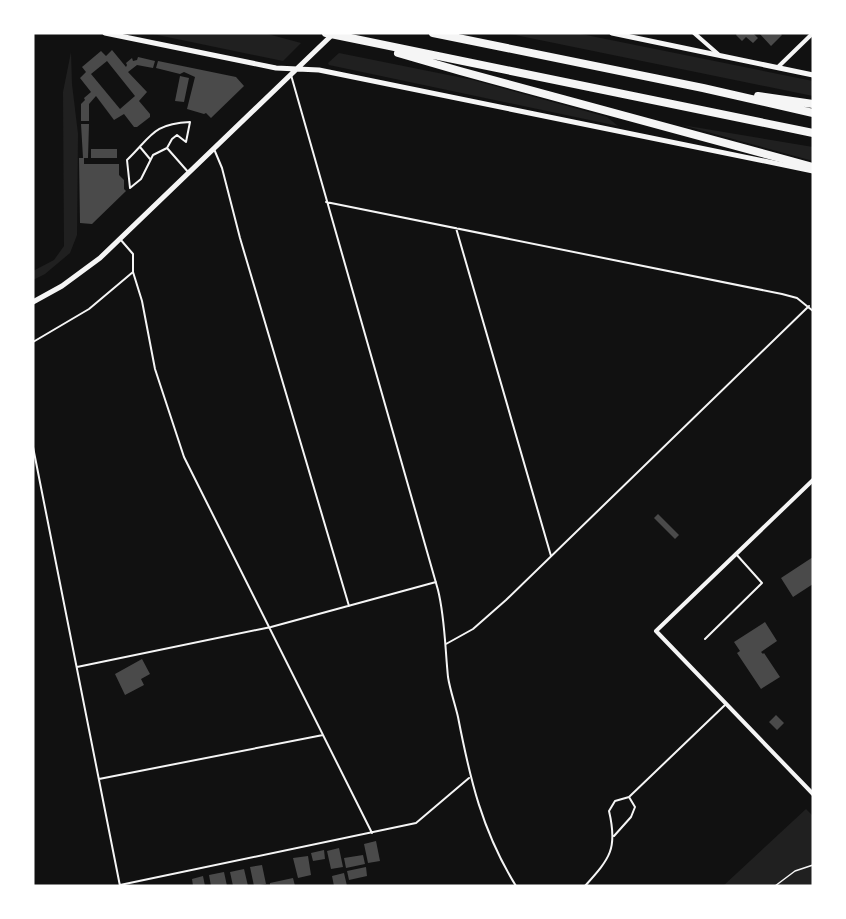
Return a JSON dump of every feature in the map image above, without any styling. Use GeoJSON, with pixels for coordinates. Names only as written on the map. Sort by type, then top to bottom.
{"type":"FeatureCollection","features":[{"type":"Feature","properties":{"kind":"highway"},"geometry":{"type":"LineString","coordinates":[[326,33],[813,133]]}},
{"type":"Feature","properties":{"kind":"highway"},"geometry":{"type":"LineString","coordinates":[[433,33],[703,88],[813,113]]}},
{"type":"Feature","properties":{"kind":"highway"},"geometry":{"type":"LineString","coordinates":[[353,39],[460,71],[813,167]]}},
{"type":"Feature","properties":{"kind":"highway"},"geometry":{"type":"LineString","coordinates":[[703,88],[813,104]]}},
{"type":"Feature","properties":{"kind":"street"},"geometry":{"type":"LineString","coordinates":[[105,33],[276,68],[330,73],[813,171]]}},
{"type":"Feature","properties":{"kind":"street"},"geometry":{"type":"LineString","coordinates":[[33,302],[81,272],[120,239],[335,33]]}},
{"type":"Feature","properties":{"kind":"street"},"geometry":{"type":"LineString","coordinates":[[612,33],[813,75]]}},
{"type":"Feature","properties":{"kind":"street"},"geometry":{"type":"LineString","coordinates":[[694,33],[718,55]]}},
{"type":"Feature","properties":{"kind":"street"},"geometry":{"type":"LineString","coordinates":[[778,68],[813,33]]}},
{"type":"Feature","properties":{"kind":"street"},"geometry":{"type":"LineString","coordinates":[[813,480],[656,631],[813,794]]}},
{"type":"Feature","properties":{"kind":"lane"},"geometry":{"type":"LineString","coordinates":[[291,75],[436,582],[442,607],[448,679],[470,778],[484,823],[516,886]]}},
{"type":"Feature","properties":{"kind":"lane"},"geometry":{"type":"LineString","coordinates":[[190,122],[186,142],[177,135],[167,148],[153,155],[141,179],[130,188],[127,160],[149,135],[174,123],[190,122]]}},
{"type":"Feature","properties":{"kind":"lane"},"geometry":{"type":"LineString","coordinates":[[140,147],[151,159]]}},
{"type":"Feature","properties":{"kind":"lane"},"geometry":{"type":"LineString","coordinates":[[167,148],[189,173]]}},
{"type":"Feature","properties":{"kind":"lane"},"geometry":{"type":"LineString","coordinates":[[214,149],[222,168],[240,238],[349,606]]}},
{"type":"Feature","properties":{"kind":"lane"},"geometry":{"type":"LineString","coordinates":[[326,202],[782,294],[797,298],[813,310]]}},
{"type":"Feature","properties":{"kind":"lane"},"geometry":{"type":"LineString","coordinates":[[456,228],[551,556]]}},
{"type":"Feature","properties":{"kind":"lane"},"geometry":{"type":"LineString","coordinates":[[120,239],[133,254],[133,272],[142,301],[155,369],[184,457],[372,832]]}},
{"type":"Feature","properties":{"kind":"lane"},"geometry":{"type":"LineString","coordinates":[[33,342],[89,309],[133,272]]}},
{"type":"Feature","properties":{"kind":"lane"},"geometry":{"type":"LineString","coordinates":[[446,644],[473,629],[809,306]]}},
{"type":"Feature","properties":{"kind":"lane"},"geometry":{"type":"LineString","coordinates":[[33,447],[120,886],[416,823],[470,778]]}},
{"type":"Feature","properties":{"kind":"lane"},"geometry":{"type":"LineString","coordinates":[[705,639],[762,583],[736,554]]}},
{"type":"Feature","properties":{"kind":"lane"},"geometry":{"type":"LineString","coordinates":[[77,667],[271,627],[436,582]]}},
{"type":"Feature","properties":{"kind":"lane"},"geometry":{"type":"LineString","coordinates":[[585,886],[601,868],[612,848],[614,836],[609,811],[615,801],[629,797],[726,704]]}},
{"type":"Feature","properties":{"kind":"lane"},"geometry":{"type":"LineString","coordinates":[[99,779],[324,734]]}},
{"type":"Feature","properties":{"kind":"lane"},"geometry":{"type":"LineString","coordinates":[[614,836],[631,817],[634,807],[629,797]]}},
{"type":"Feature","properties":{"kind":"path"},"geometry":{"type":"LineString","coordinates":[[775,886],[795,871],[813,865]]}},
{"type":"Feature","properties":{"kind":"shaded area"},"geometry":{"type":"Polygon","coordinates":[[[148,33],[264,33],[301,43],[283,61],[148,33]]]}},
{"type":"Feature","properties":{"kind":"shaded area"},"geometry":{"type":"Polygon","coordinates":[[[506,33],[576,33],[813,81],[813,96],[506,33]]]}},
{"type":"Feature","properties":{"kind":"shaded area"},"geometry":{"type":"Polygon","coordinates":[[[71,52],[78,134],[77,235],[70,253],[45,274],[33,280],[33,271],[54,260],[64,246],[63,92],[71,52]]]}},
{"type":"Feature","properties":{"kind":"shaded area"},"geometry":{"type":"Polygon","coordinates":[[[339,53],[473,80],[607,117],[618,126],[329,65],[328,63],[339,53]]]}},
{"type":"Feature","properties":{"kind":"shaded area"},"geometry":{"type":"Polygon","coordinates":[[[682,125],[813,147],[813,161],[682,125]]]}},
{"type":"Feature","properties":{"kind":"shaded area"},"geometry":{"type":"Polygon","coordinates":[[[806,809],[813,816],[813,886],[723,886],[806,809]]]}},
{"type":"Feature","properties":{"kind":"building"},"geometry":{"type":"Polygon","coordinates":[[[737,33],[753,33],[758,38],[753,43],[746,37],[742,41],[736,35],[737,33]]]}},
{"type":"Feature","properties":{"kind":"building"},"geometry":{"type":"Polygon","coordinates":[[[759,33],[780,33],[782,35],[771,46],[759,33]]]}},
{"type":"Feature","properties":{"kind":"building"},"geometry":{"type":"Polygon","coordinates":[[[112,50],[126,67],[126,63],[132,58],[133,61],[138,57],[155,61],[153,68],[137,65],[128,72],[147,92],[139,101],[150,117],[137,127],[134,127],[124,114],[114,120],[96,96],[89,104],[89,121],[81,121],[81,104],[91,92],[80,78],[86,72],[82,67],[101,51],[106,56],[112,50]],[[107,61],[91,74],[120,109],[135,96],[107,61]]]}},
{"type":"Feature","properties":{"kind":"building"},"geometry":{"type":"Polygon","coordinates":[[[158,61],[236,77],[244,86],[211,118],[206,113],[187,109],[195,77],[184,72],[180,74],[156,68],[158,61]]]}},
{"type":"Feature","properties":{"kind":"building"},"geometry":{"type":"Polygon","coordinates":[[[180,76],[189,78],[184,102],[175,101],[180,76]]]}},
{"type":"Feature","properties":{"kind":"building"},"geometry":{"type":"Polygon","coordinates":[[[81,124],[89,124],[88,158],[83,158],[81,124]]]}},
{"type":"Feature","properties":{"kind":"building"},"geometry":{"type":"Polygon","coordinates":[[[91,149],[117,149],[117,158],[91,158],[91,149]]]}},
{"type":"Feature","properties":{"kind":"building"},"geometry":{"type":"Polygon","coordinates":[[[79,158],[84,158],[84,164],[119,164],[119,175],[124,180],[126,191],[92,224],[80,223],[79,158]]]}},
{"type":"Feature","properties":{"kind":"building"},"geometry":{"type":"Polygon","coordinates":[[[658,514],[679,535],[675,539],[654,518],[658,514]]]}},
{"type":"Feature","properties":{"kind":"building"},"geometry":{"type":"Polygon","coordinates":[[[813,557],[813,584],[793,597],[781,578],[813,557]]]}},
{"type":"Feature","properties":{"kind":"building"},"geometry":{"type":"Polygon","coordinates":[[[765,622],[777,641],[761,652],[780,677],[761,689],[737,653],[740,651],[734,642],[765,622]]]}},
{"type":"Feature","properties":{"kind":"building"},"geometry":{"type":"Polygon","coordinates":[[[142,659],[150,674],[141,679],[144,685],[125,695],[115,674],[142,659]]]}},
{"type":"Feature","properties":{"kind":"building"},"geometry":{"type":"Polygon","coordinates":[[[776,715],[784,723],[777,730],[769,722],[776,715]]]}},
{"type":"Feature","properties":{"kind":"building"},"geometry":{"type":"Polygon","coordinates":[[[376,841],[380,861],[368,863],[364,844],[376,841]]]}},
{"type":"Feature","properties":{"kind":"building"},"geometry":{"type":"Polygon","coordinates":[[[339,848],[343,867],[331,869],[327,851],[339,848]]]}},
{"type":"Feature","properties":{"kind":"building"},"geometry":{"type":"Polygon","coordinates":[[[324,850],[325,859],[313,861],[311,853],[324,850]]]}},
{"type":"Feature","properties":{"kind":"building"},"geometry":{"type":"Polygon","coordinates":[[[363,855],[365,864],[346,868],[344,858],[363,855]]]}},
{"type":"Feature","properties":{"kind":"building"},"geometry":{"type":"Polygon","coordinates":[[[308,856],[311,875],[298,878],[293,858],[308,856]]]}},
{"type":"Feature","properties":{"kind":"building"},"geometry":{"type":"Polygon","coordinates":[[[262,865],[266,884],[254,886],[250,867],[262,865]]]}},
{"type":"Feature","properties":{"kind":"building"},"geometry":{"type":"Polygon","coordinates":[[[366,867],[367,876],[349,880],[347,871],[366,867]]]}},
{"type":"Feature","properties":{"kind":"building"},"geometry":{"type":"Polygon","coordinates":[[[244,869],[248,886],[233,886],[230,872],[244,869]]]}},
{"type":"Feature","properties":{"kind":"building"},"geometry":{"type":"Polygon","coordinates":[[[224,872],[227,886],[211,886],[209,875],[224,872]]]}},
{"type":"Feature","properties":{"kind":"building"},"geometry":{"type":"Polygon","coordinates":[[[344,873],[347,886],[334,886],[332,876],[344,873]]]}},
{"type":"Feature","properties":{"kind":"building"},"geometry":{"type":"Polygon","coordinates":[[[203,876],[205,886],[193,886],[192,879],[203,876]]]}},
{"type":"Feature","properties":{"kind":"building"},"geometry":{"type":"Polygon","coordinates":[[[293,878],[295,886],[270,886],[270,883],[293,878]]]}}]}
